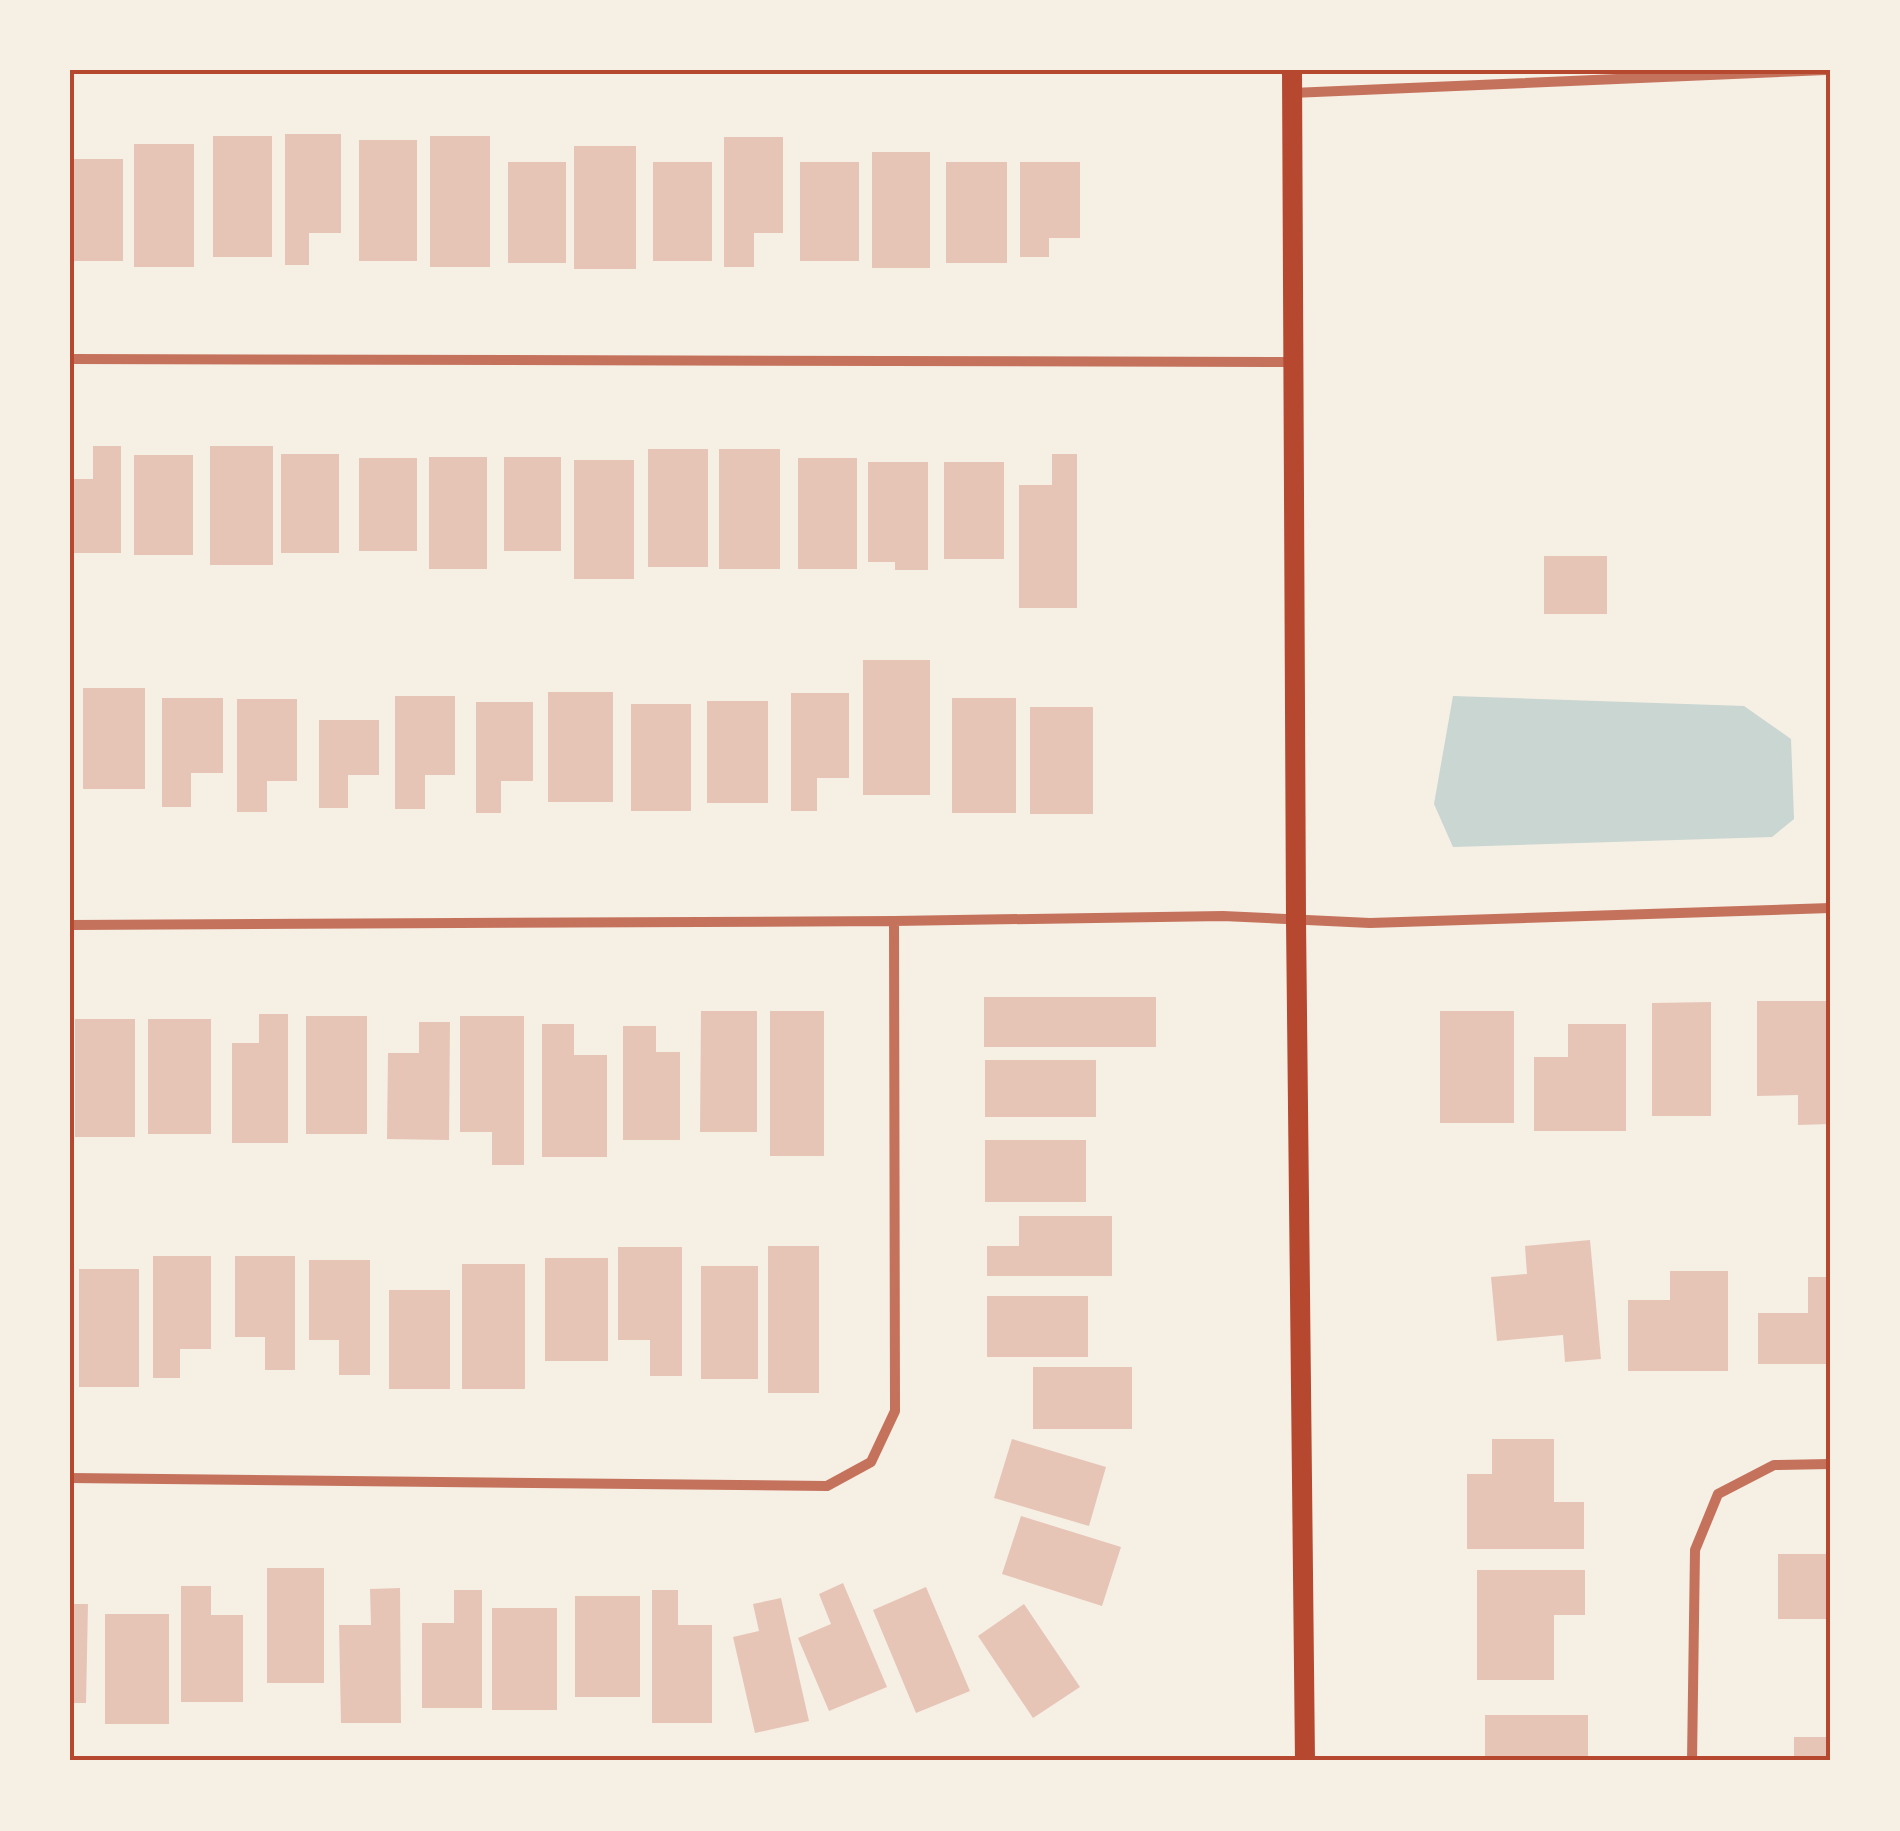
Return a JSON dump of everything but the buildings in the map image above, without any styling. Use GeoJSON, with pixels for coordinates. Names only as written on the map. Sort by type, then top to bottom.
{"type":"FeatureCollection","features":[{"type":"Feature","properties":{"kind":"main road"},"geometry":{"type":"LineString","coordinates":[[1292,70],[1305,1761]]}},
{"type":"Feature","properties":{"kind":"street"},"geometry":{"type":"LineString","coordinates":[[1292,93],[1826,70]]}},
{"type":"Feature","properties":{"kind":"street"},"geometry":{"type":"LineString","coordinates":[[70,359],[1294,362]]}},
{"type":"Feature","properties":{"kind":"street"},"geometry":{"type":"LineString","coordinates":[[70,925],[1223,916],[1370,923],[1830,908]]}},
{"type":"Feature","properties":{"kind":"street"},"geometry":{"type":"LineString","coordinates":[[70,1478],[827,1486],[871,1462],[895,1411],[894,921]]}},
{"type":"Feature","properties":{"kind":"street"},"geometry":{"type":"LineString","coordinates":[[1692,1761],[1694,1550],[1718,1494],[1774,1466],[1830,1464]]}},
{"type":"Feature","properties":{"kind":"shaded area"},"geometry":{"type":"Polygon","coordinates":[[[1453,696],[1744,706],[1791,739],[1794,819],[1772,837],[1453,847],[1434,804],[1453,696]]]}}]}
